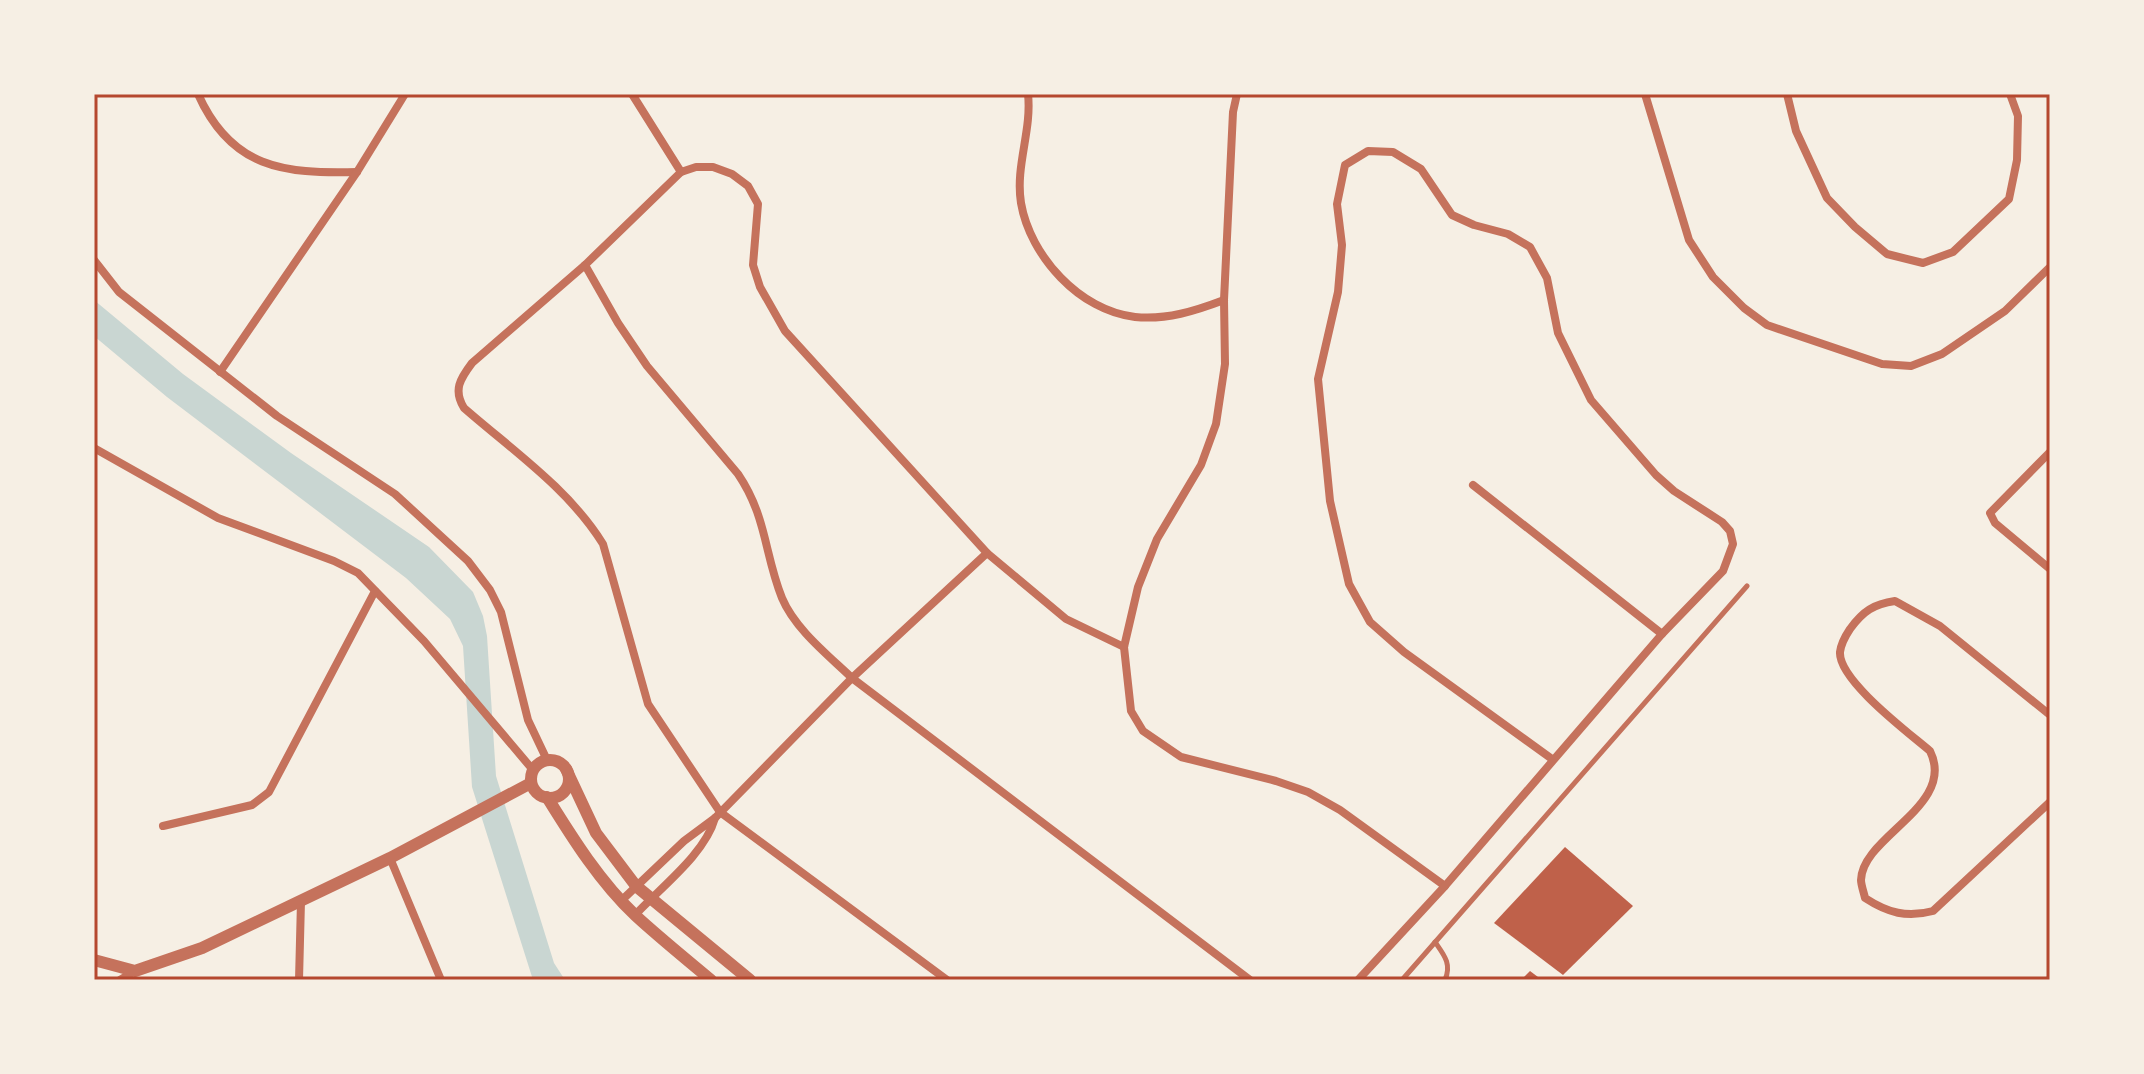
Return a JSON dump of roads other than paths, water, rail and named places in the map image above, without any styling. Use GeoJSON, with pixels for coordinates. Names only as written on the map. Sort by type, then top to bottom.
{"type":"FeatureCollection","features":[{"type":"Feature","properties":{"kind":"street"},"geometry":{"type":"LineString","coordinates":[[198,94],[208,116],[228,142],[256,159],[284,169],[309,173],[357,172]]}},
{"type":"Feature","properties":{"kind":"street"},"geometry":{"type":"LineString","coordinates":[[220,372],[357,172],[405,94]]}},
{"type":"Feature","properties":{"kind":"street"},"geometry":{"type":"LineString","coordinates":[[632,94],[681,172]]}},
{"type":"Feature","properties":{"kind":"street"},"geometry":{"type":"LineString","coordinates":[[1028,94],[1029,108],[1019,176],[1021,204],[1043,258],[1068,284],[1097,305],[1133,317],[1167,317],[1224,300]]}},
{"type":"Feature","properties":{"kind":"street"},"geometry":{"type":"LineString","coordinates":[[1237,94],[1233,112],[1224,300],[1225,364],[1216,424],[1201,465],[1157,539],[1138,587],[1124,647],[1131,711],[1143,731],[1181,757],[1308,792],[1340,810],[1445,886]]}},
{"type":"Feature","properties":{"kind":"street"},"geometry":{"type":"LineString","coordinates":[[1645,94],[1689,240],[1713,277],[1744,308],[1767,325],[1882,364],[1911,366],[1942,354],[2005,311],[2050,267]]}},
{"type":"Feature","properties":{"kind":"street"},"geometry":{"type":"LineString","coordinates":[[1787,94],[1796,131],[1827,198],[1887,254],[1923,263],[1953,252],[2009,199],[2017,160],[2018,116],[2010,94]]}},
{"type":"Feature","properties":{"kind":"street"},"geometry":{"type":"LineString","coordinates":[[1358,980],[1445,886],[1662,634],[1723,571],[1733,544],[1730,531],[1722,522],[1674,491],[1656,475],[1591,400],[1558,333],[1547,278],[1530,247],[1508,234],[1474,225],[1452,215],[1421,169],[1393,152],[1368,151],[1345,165],[1337,204],[1342,245],[1338,292],[1318,379],[1330,501],[1349,584],[1370,622],[1404,652],[1552,759]]}},
{"type":"Feature","properties":{"kind":"street"},"geometry":{"type":"LineString","coordinates":[[947,980],[718,815],[648,704],[603,544],[592,526],[561,493],[464,408],[457,397],[457,386],[472,363],[585,265],[681,172],[696,167],[713,167],[732,174],[748,186],[758,204],[753,265],[760,287],[785,331],[987,553],[1066,619],[1124,647]]}},
{"type":"Feature","properties":{"kind":"street"},"geometry":{"type":"LineString","coordinates":[[94,260],[119,292],[277,416],[395,494],[468,561],[490,590],[501,612],[528,720],[547,760]]}},
{"type":"Feature","properties":{"kind":"street"},"geometry":{"type":"LineString","coordinates":[[585,265],[647,366],[751,493],[782,599],[813,640],[852,678],[1250,980]]}},
{"type":"Feature","properties":{"kind":"street"},"geometry":{"type":"LineString","coordinates":[[94,448],[218,518],[358,573],[424,641],[496,729],[532,776],[538,793],[547,797],[564,791],[568,781],[566,769]]}},
{"type":"Feature","properties":{"kind":"street"},"geometry":{"type":"LineString","coordinates":[[2050,452],[1990,513],[1995,523],[2050,569]]}},
{"type":"Feature","properties":{"kind":"street"},"geometry":{"type":"LineString","coordinates":[[1473,485],[1662,634]]}},
{"type":"Feature","properties":{"kind":"street"},"geometry":{"type":"LineString","coordinates":[[622,900],[684,841],[718,815],[852,678],[987,553]]}},
{"type":"Feature","properties":{"kind":"street"},"geometry":{"type":"LineString","coordinates":[[163,826],[252,805],[269,792],[375,591]]}},
{"type":"Feature","properties":{"kind":"street"},"geometry":{"type":"LineString","coordinates":[[2050,715],[1940,626],[1895,601],[1875,604],[1859,617],[1840,652],[1844,667],[1858,687],[1930,751],[1936,764],[1929,794],[1867,862],[1861,879],[1865,898],[1896,914],[1916,915],[1933,911],[2050,802]]}},
{"type":"Feature","properties":{"kind":"street"},"geometry":{"type":"LineString","coordinates":[[120,980],[135,971],[202,948],[390,858],[532,776],[538,763],[547,760],[556,761],[566,769],[596,833],[636,886],[750,980]]}},
{"type":"Feature","properties":{"kind":"street"},"geometry":{"type":"LineString","coordinates":[[547,797],[581,851],[635,915],[711,980]]}},
{"type":"Feature","properties":{"kind":"street"},"geometry":{"type":"LineString","coordinates":[[635,915],[706,839],[718,815]]}},
{"type":"Feature","properties":{"kind":"street"},"geometry":{"type":"LineString","coordinates":[[390,858],[441,980]]}},
{"type":"Feature","properties":{"kind":"street"},"geometry":{"type":"LineString","coordinates":[[299,980],[301,901]]}},
{"type":"Feature","properties":{"kind":"street"},"geometry":{"type":"LineString","coordinates":[[94,960],[135,971]]}},
{"type":"Feature","properties":{"kind":"lane"},"geometry":{"type":"LineString","coordinates":[[1402,980],[1747,586]]}},
{"type":"Feature","properties":{"kind":"lane"},"geometry":{"type":"LineString","coordinates":[[1435,942],[1450,969],[1445,980]]}}]}
